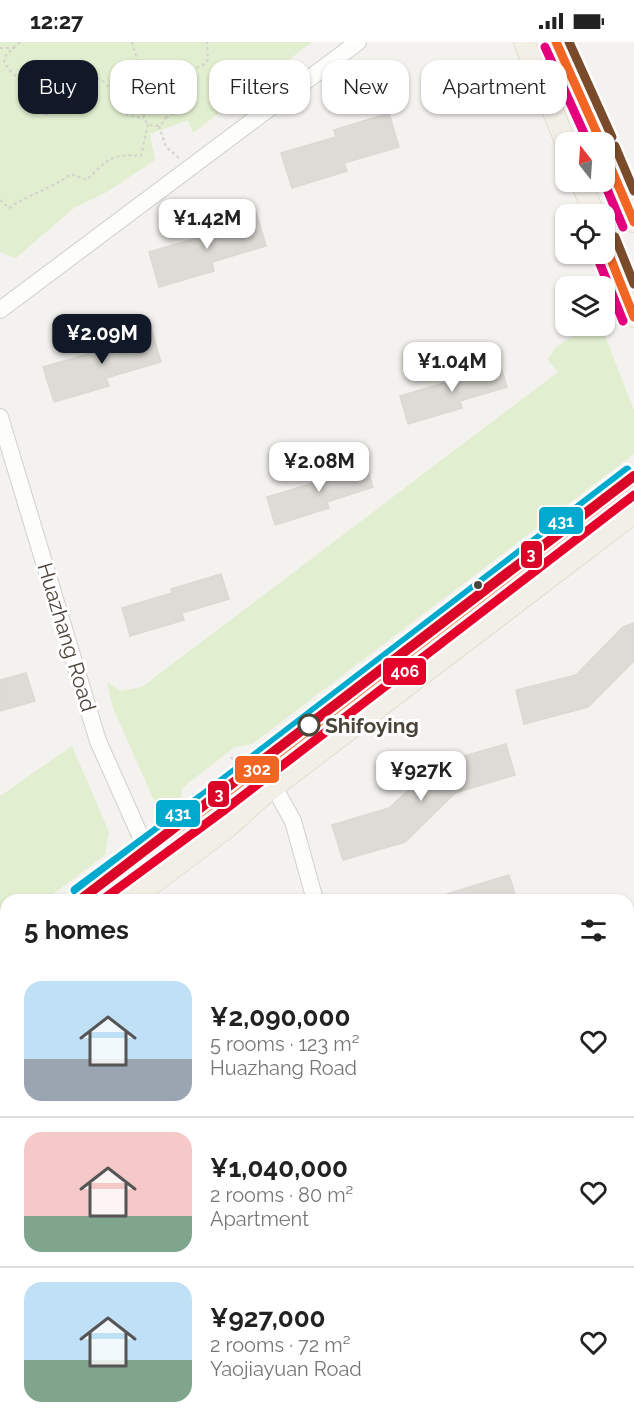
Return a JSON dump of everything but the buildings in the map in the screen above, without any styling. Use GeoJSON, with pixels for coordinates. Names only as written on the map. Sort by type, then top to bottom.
{"type":"FeatureCollection","features":[{"type":"Feature","properties":{"kind":"main road"},"geometry":{"type":"LineString","coordinates":[[524,42],[561,132]]}},
{"type":"Feature","properties":{"kind":"main road"},"geometry":{"type":"LineString","coordinates":[[556,42],[596,132]]}},
{"type":"Feature","properties":{"kind":"main road"},"geometry":{"type":"LineString","coordinates":[[615,177],[634,222]]}},
{"type":"Feature","properties":{"kind":"main road"},"geometry":{"type":"LineString","coordinates":[[613,264],[634,317]]}},
{"type":"Feature","properties":{"kind":"main road"},"geometry":{"type":"LineString","coordinates":[[90,894],[216,801],[634,480]]}},
{"type":"Feature","properties":{"kind":"main road"},"geometry":{"type":"LineString","coordinates":[[139,894],[229,826],[273,788],[634,513]]}},
{"type":"Feature","properties":{"kind":"street"},"geometry":{"type":"LineString","coordinates":[[0,310],[358,42]]}},
{"type":"Feature","properties":{"kind":"street","name":"Huazhang Road"},"geometry":{"type":"LineString","coordinates":[[0,417],[98,741],[147,851]]}},
{"type":"Feature","properties":{"kind":"street"},"geometry":{"type":"LineString","coordinates":[[273,788],[293,821],[313,894]]}},
{"type":"Feature","properties":{"kind":"path"},"geometry":{"type":"LineString","coordinates":[[20,42],[6,55],[4,62],[10,71],[21,80],[26,80],[31,87],[32,97],[26,102],[27,109],[49,116],[52,111],[49,98],[56,79],[69,70],[79,70],[87,80],[81,83],[89,86],[94,76],[107,85],[117,108],[130,116],[144,118]]}},
{"type":"Feature","properties":{"kind":"path"},"geometry":{"type":"LineString","coordinates":[[132,42],[137,60]]}},
{"type":"Feature","properties":{"kind":"path"},"geometry":{"type":"LineString","coordinates":[[159,126],[173,114],[173,92],[182,74],[203,65],[208,60],[207,42]]}},
{"type":"Feature","properties":{"kind":"path"},"geometry":{"type":"LineString","coordinates":[[0,48],[15,48]]}},
{"type":"Feature","properties":{"kind":"path"},"geometry":{"type":"LineString","coordinates":[[144,114],[148,124],[159,126]]}},
{"type":"Feature","properties":{"kind":"path"},"geometry":{"type":"LineString","coordinates":[[165,114],[166,118]]}},
{"type":"Feature","properties":{"kind":"path"},"geometry":{"type":"LineString","coordinates":[[0,200],[9,208],[25,196],[52,188],[71,174],[87,180],[101,165],[119,154],[141,156],[148,124]]}},
{"type":"Feature","properties":{"kind":"path"},"geometry":{"type":"LineString","coordinates":[[159,126],[166,147],[189,168]]}},
{"type":"Feature","properties":{"kind":"green space"},"geometry":{"type":"Polygon","coordinates":[[[0,42],[312,42],[288,60],[209,60],[209,114],[218,114],[193,133],[188,120],[150,134],[155,160],[107,192],[74,208],[16,258],[0,252],[0,42]]]}},
{"type":"Feature","properties":{"kind":"green space"},"geometry":{"type":"Polygon","coordinates":[[[574,336],[605,336],[634,410],[634,454],[252,744],[235,747],[182,788],[181,801],[165,814],[157,807],[113,708],[107,682],[121,691],[142,687],[558,372],[548,360],[556,347],[574,336]]]}},
{"type":"Feature","properties":{"kind":"green space"},"geometry":{"type":"Polygon","coordinates":[[[72,746],[109,832],[105,855],[53,894],[0,894],[0,796],[72,746]]]}},
{"type":"Feature","properties":{"kind":"transit line","name":"302"},"geometry":{"type":"LineString","coordinates":[[556,42],[596,132]]}},
{"type":"Feature","properties":{"kind":"transit line"},"geometry":{"type":"LineString","coordinates":[[569,42],[610,132]]}},
{"type":"Feature","properties":{"kind":"transit line"},"geometry":{"type":"LineString","coordinates":[[545,47],[583,132]]}},
{"type":"Feature","properties":{"kind":"transit line"},"geometry":{"type":"LineString","coordinates":[[615,146],[634,191]]}},
{"type":"Feature","properties":{"kind":"transit line","name":"302"},"geometry":{"type":"LineString","coordinates":[[615,178],[634,222]]}},
{"type":"Feature","properties":{"kind":"transit line"},"geometry":{"type":"LineString","coordinates":[[608,192],[623,227]]}},
{"type":"Feature","properties":{"kind":"transit line"},"geometry":{"type":"LineString","coordinates":[[615,237],[634,284]]}},
{"type":"Feature","properties":{"kind":"transit line"},"geometry":{"type":"LineString","coordinates":[[600,264],[623,321]]}},
{"type":"Feature","properties":{"kind":"transit line","name":"302"},"geometry":{"type":"LineString","coordinates":[[613,264],[634,317]]}},
{"type":"Feature","properties":{"kind":"transit line","name":"431"},"geometry":{"type":"LineString","coordinates":[[75,890],[209,791],[627,470]]}},
{"type":"Feature","properties":{"kind":"transit line","name":"3"},"geometry":{"type":"LineString","coordinates":[[88,894],[634,476]]}},
{"type":"Feature","properties":{"kind":"transit line","name":"302"},"geometry":{"type":"LineString","coordinates":[[90,894],[216,801],[634,480]]}},
{"type":"Feature","properties":{"kind":"transit line","name":"406"},"geometry":{"type":"LineString","coordinates":[[110,894],[223,811],[634,495]]}},
{"type":"Feature","properties":{"kind":"place","name":"Shifoying"},"geometry":{"type":"Point","coordinates":[309,725]}}]}
